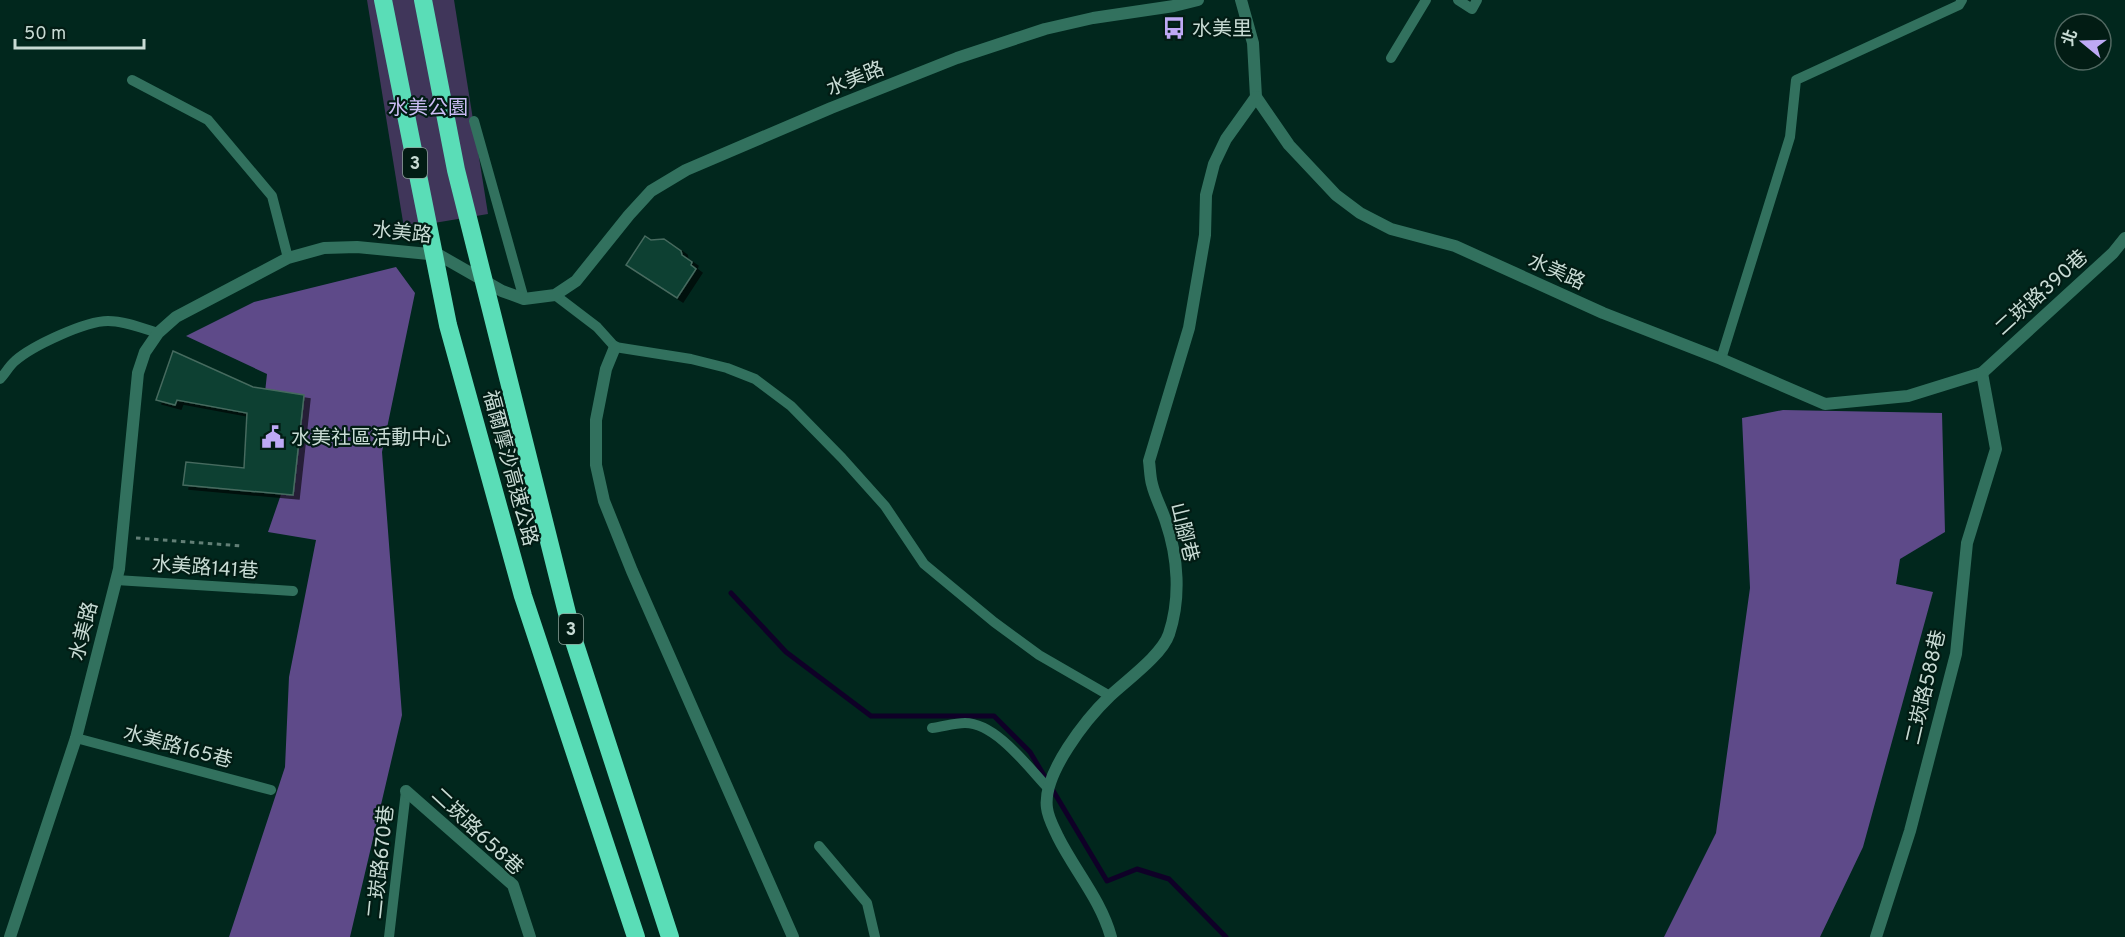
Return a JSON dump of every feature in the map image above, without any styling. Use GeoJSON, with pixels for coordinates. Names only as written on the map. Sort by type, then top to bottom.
{"type":"FeatureCollection","features":[{"type":"Feature","properties":{"kind":"highway","name":"福爾摩沙高速公路"},"geometry":{"type":"LineString","coordinates":[[383,0],[448,325],[523,596],[636,937]]}},
{"type":"Feature","properties":{"kind":"highway","name":"福爾摩沙高速公路"},"geometry":{"type":"LineString","coordinates":[[423,0],[456,170],[574,641],[670,937]]}},
{"type":"Feature","properties":{"kind":"street","name":"水美路"},"geometry":{"type":"LineString","coordinates":[[10,937],[76,738],[119,569],[138,373],[145,352],[158,333],[176,317],[288,258],[324,248],[357,247],[439,255],[502,291],[524,299],[555,295],[576,281],[651,191],[686,170],[831,108],[957,58],[1045,29],[1093,18],[1174,6],[1198,0]]}},
{"type":"Feature","properties":{"kind":"street"},"geometry":{"type":"LineString","coordinates":[[1241,0],[1253,44],[1256,97]]}},
{"type":"Feature","properties":{"kind":"street","name":"水美路"},"geometry":{"type":"LineString","coordinates":[[1256,97],[1290,145],[1336,195],[1360,213],[1390,229],[1455,246],[1603,313],[1721,359],[1825,404],[1908,396],[1982,373]]}},
{"type":"Feature","properties":{"kind":"street","name":"山腳巷"},"geometry":{"type":"LineString","coordinates":[[1111,937],[1092,893],[1068,857],[1050,819],[1046,806],[1048,789],[1066,750],[1089,719],[1110,696],[1150,661],[1169,636],[1176,602],[1176,566],[1167,524],[1152,484],[1149,461],[1189,328],[1205,235],[1206,195],[1214,164],[1226,139],[1256,97]]}},
{"type":"Feature","properties":{"kind":"street","name":"二崁路390巷"},"geometry":{"type":"LineString","coordinates":[[1982,373],[2113,253],[2125,238]]}},
{"type":"Feature","properties":{"kind":"street"},"geometry":{"type":"LineString","coordinates":[[615,347],[606,369],[596,420],[596,465],[604,501],[632,571],[793,937]]}},
{"type":"Feature","properties":{"kind":"street","name":"二崁路588巷"},"geometry":{"type":"LineString","coordinates":[[1876,937],[1910,831],[1956,654],[1967,543],[1996,449],[1982,373]]}},
{"type":"Feature","properties":{"kind":"street","name":"二崁路658巷"},"geometry":{"type":"LineString","coordinates":[[406,791],[513,885],[530,937]]}},
{"type":"Feature","properties":{"kind":"lane"},"geometry":{"type":"LineString","coordinates":[[1391,58],[1426,0]]}},
{"type":"Feature","properties":{"kind":"lane"},"geometry":{"type":"LineString","coordinates":[[1458,0],[1472,9],[1478,0]]}},
{"type":"Feature","properties":{"kind":"lane"},"geometry":{"type":"LineString","coordinates":[[1721,359],[1790,137],[1796,80],[1959,5],[1962,0]]}},
{"type":"Feature","properties":{"kind":"lane"},"geometry":{"type":"LineString","coordinates":[[132,80],[208,120],[272,196],[288,258]]}},
{"type":"Feature","properties":{"kind":"lane"},"geometry":{"type":"LineString","coordinates":[[474,121],[524,299]]}},
{"type":"Feature","properties":{"kind":"lane"},"geometry":{"type":"LineString","coordinates":[[555,295],[597,327],[615,347],[691,359],[727,368],[755,379],[791,406],[842,458],[885,506],[924,564],[994,622],[1039,655],[1110,696]]}},
{"type":"Feature","properties":{"kind":"lane"},"geometry":{"type":"LineString","coordinates":[[0,379],[15,361],[80,326],[108,321],[136,325],[158,333]]}},
{"type":"Feature","properties":{"kind":"lane","name":"水美路141巷"},"geometry":{"type":"LineString","coordinates":[[116,580],[293,591]]}},
{"type":"Feature","properties":{"kind":"lane"},"geometry":{"type":"LineString","coordinates":[[932,728],[965,723],[983,726],[999,737],[1048,789]]}},
{"type":"Feature","properties":{"kind":"lane","name":"水美路165巷"},"geometry":{"type":"LineString","coordinates":[[76,738],[271,790]]}},
{"type":"Feature","properties":{"kind":"lane","name":"二崁路670巷"},"geometry":{"type":"LineString","coordinates":[[389,937],[406,791]]}},
{"type":"Feature","properties":{"kind":"lane"},"geometry":{"type":"LineString","coordinates":[[819,846],[867,903],[875,937]]}},
{"type":"Feature","properties":{"kind":"path"},"geometry":{"type":"LineString","coordinates":[[122,537],[242,546]]}},
{"type":"Feature","properties":{"kind":"green space","name":"水美公園"},"geometry":{"type":"Polygon","coordinates":[[[367,0],[454,0],[488,214],[404,228],[367,0]]]}},
{"type":"Feature","properties":{"kind":"shaded area"},"geometry":{"type":"Polygon","coordinates":[[[396,267],[415,293],[382,452],[402,715],[350,937],[229,937],[285,767],[289,677],[316,540],[268,532],[287,477],[263,411],[267,374],[186,336],[254,302],[396,267]]]}},
{"type":"Feature","properties":{"kind":"shaded area"},"geometry":{"type":"Polygon","coordinates":[[[1783,410],[1942,413],[1945,532],[1900,559],[1896,584],[1933,592],[1863,847],[1820,937],[1664,937],[1716,833],[1750,588],[1742,418],[1783,410]]]}},
{"type":"Feature","properties":{"kind":"building"},"geometry":{"type":"Polygon","coordinates":[[[645,236],[651,240],[664,239],[681,251],[696,269],[677,298],[626,265],[645,236]]]}},
{"type":"Feature","properties":{"kind":"building","name":"水美社區活動中心"},"geometry":{"type":"Polygon","coordinates":[[[173,351],[253,387],[304,395],[293,495],[183,485],[186,462],[244,468],[247,413],[177,400],[175,405],[156,400],[173,351]]]}},
{"type":"Feature","properties":{"kind":"waterway"},"geometry":{"type":"LineString","coordinates":[[731,593],[786,652],[871,716],[994,716],[1030,752],[1107,881],[1137,869],[1169,879],[1226,937]]}},
{"type":"Feature","properties":{"kind":"place","name":"水美里"},"geometry":{"type":"Point","coordinates":[1174,28]}},
{"type":"Feature","properties":{"kind":"place","name":"水美社區活動中心"},"geometry":{"type":"Point","coordinates":[273,437]}}]}
